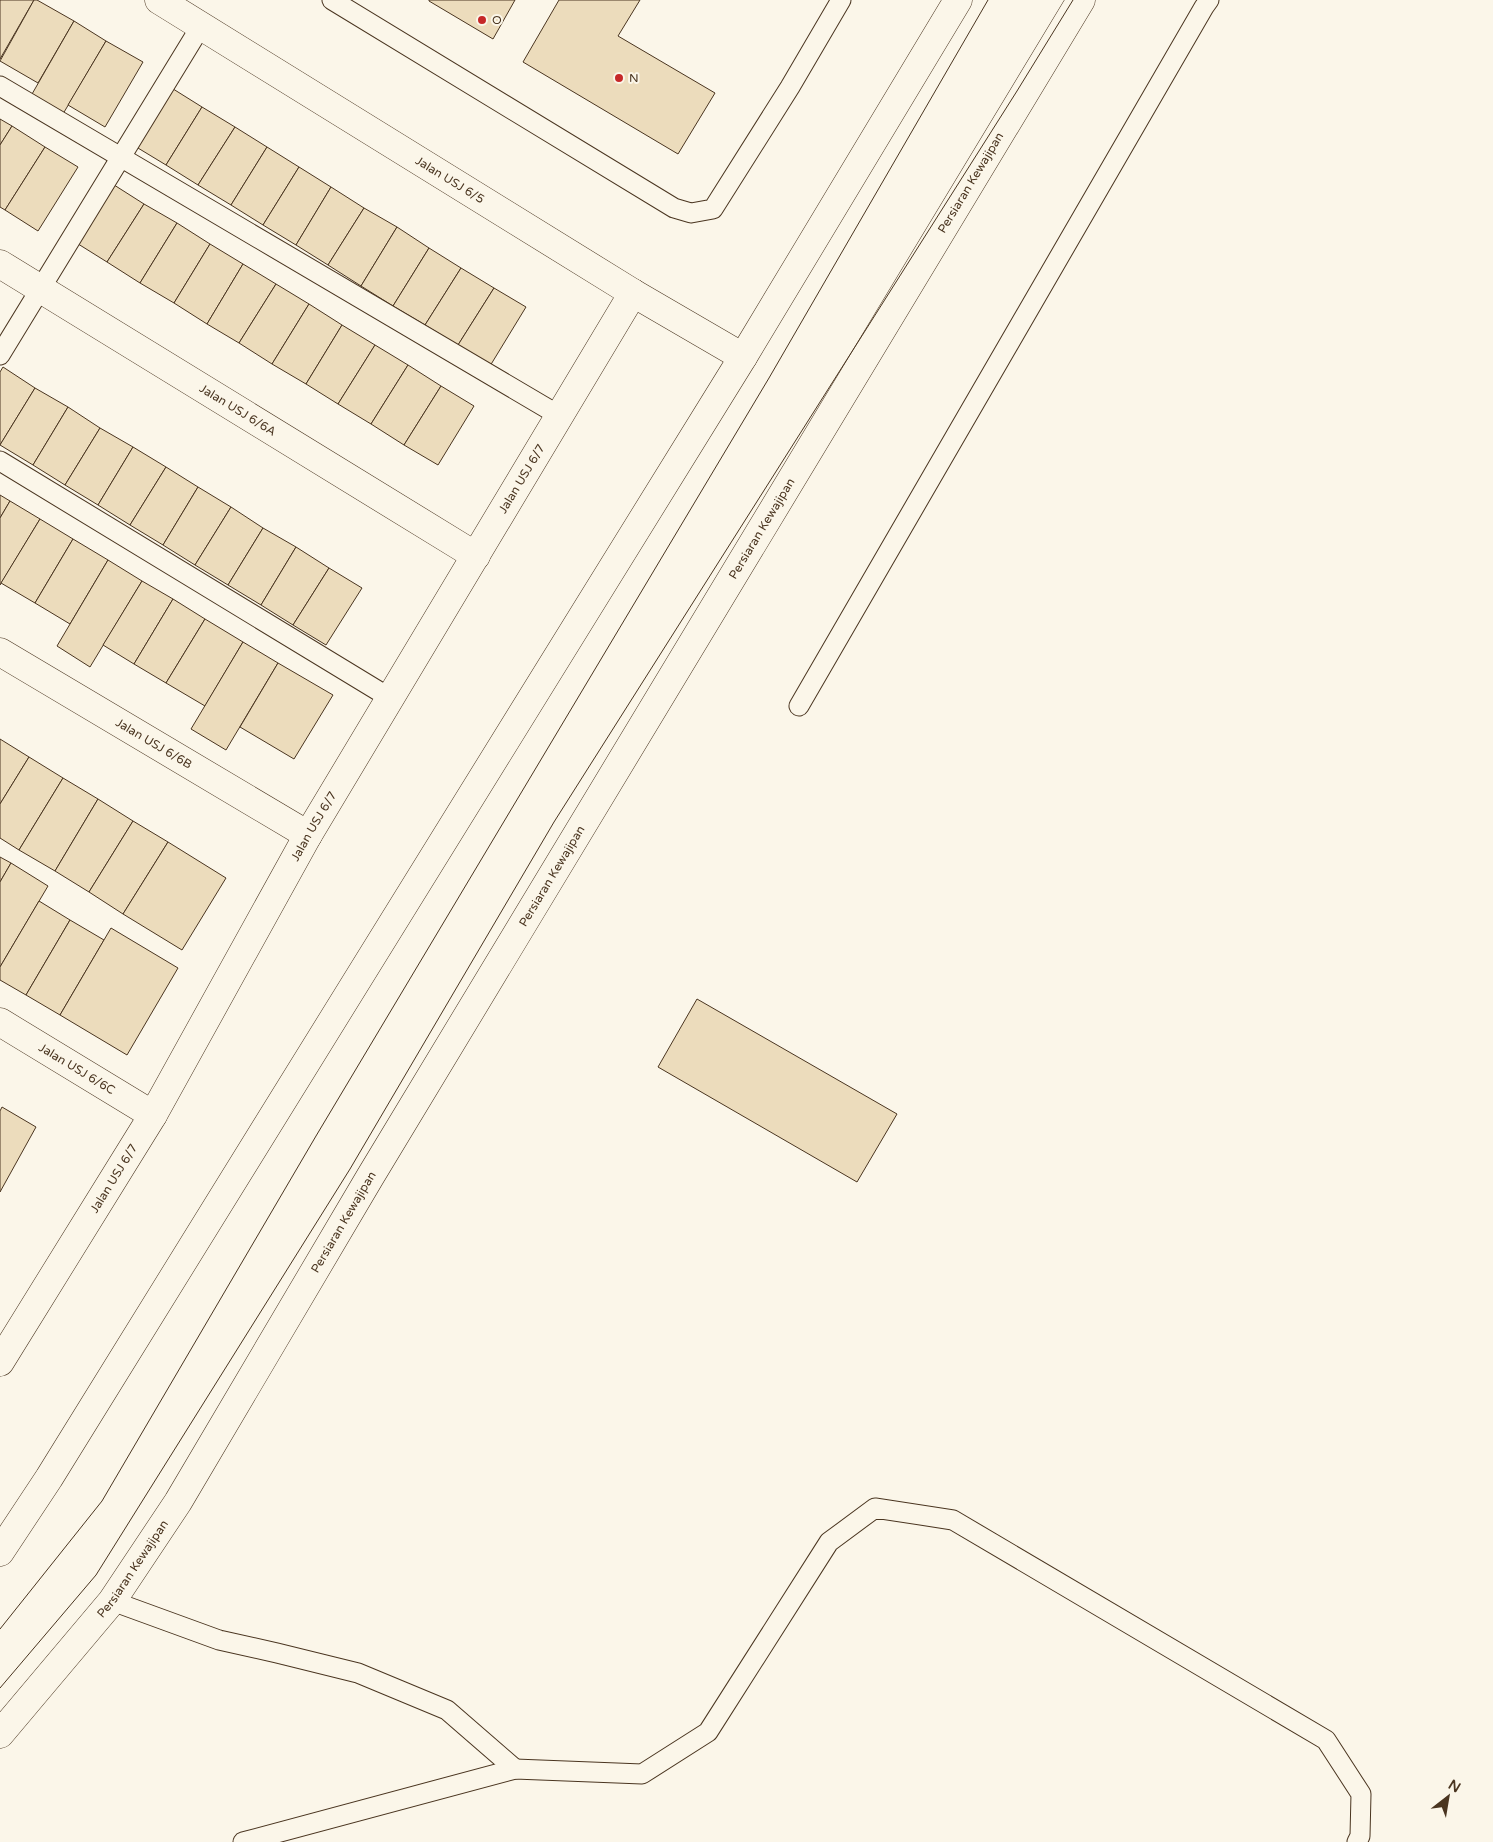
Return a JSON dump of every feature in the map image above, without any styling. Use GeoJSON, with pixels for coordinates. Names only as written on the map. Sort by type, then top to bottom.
{"type":"FeatureCollection","features":[{"type":"Feature","properties":{"kind":"main road","name":"Jalan USJ 6/5"},"geometry":{"type":"LineString","coordinates":[[159,0],[632,293],[743,357]]}},
{"type":"Feature","properties":{"kind":"main road"},"geometry":{"type":"LineString","coordinates":[[0,1552],[49,1478],[743,357],[958,0]]}},
{"type":"Feature","properties":{"kind":"main road","name":"Persiaran Kewajipan"},"geometry":{"type":"LineString","coordinates":[[0,1734],[112,1601],[178,1502],[381,1160],[1081,0]]}},
{"type":"Feature","properties":{"kind":"main road","name":"Jalan USJ 6/6A"},"geometry":{"type":"LineString","coordinates":[[0,264],[476,556]]}},
{"type":"Feature","properties":{"kind":"main road","name":"Jalan USJ 6/7"},"geometry":{"type":"LineString","coordinates":[[0,1362],[153,1114],[308,835],[632,293]]}},
{"type":"Feature","properties":{"kind":"main road","name":"Jalan USJ 6/6B"},"geometry":{"type":"LineString","coordinates":[[0,652],[308,835]]}},
{"type":"Feature","properties":{"kind":"main road","name":"Jalan USJ 6/6C"},"geometry":{"type":"LineString","coordinates":[[0,1022],[153,1114]]}},
{"type":"Feature","properties":{"kind":"lane"},"geometry":{"type":"LineString","coordinates":[[332,0],[354,6],[674,208],[691,213],[713,209],[790,87],[841,0]]}},
{"type":"Feature","properties":{"kind":"lane"},"geometry":{"type":"LineString","coordinates":[[799,706],[1209,0]]}},
{"type":"Feature","properties":{"kind":"lane"},"geometry":{"type":"LineString","coordinates":[[0,355],[201,26]]}},
{"type":"Feature","properties":{"kind":"lane"},"geometry":{"type":"LineString","coordinates":[[0,86],[560,416]]}},
{"type":"Feature","properties":{"kind":"lane"},"geometry":{"type":"LineString","coordinates":[[0,461],[390,698]]}},
{"type":"Feature","properties":{"kind":"lane"},"geometry":{"type":"LineString","coordinates":[[242,1842],[515,1769],[642,1774],[708,1732],[829,1542],[875,1508],[953,1520],[1326,1740],[1361,1794],[1360,1836],[1357,1842]]}},
{"type":"Feature","properties":{"kind":"lane"},"geometry":{"type":"LineString","coordinates":[[112,1601],[219,1640],[358,1673],[447,1710],[515,1769]]}},
{"type":"Feature","properties":{"kind":"building"},"geometry":{"type":"Polygon","coordinates":[[[0,0],[34,0],[0,59],[0,0]]]}},
{"type":"Feature","properties":{"kind":"building"},"geometry":{"type":"Polygon","coordinates":[[[34,0],[74,21],[38,83],[0,61],[34,0]]]}},
{"type":"Feature","properties":{"kind":"building","name":"O"},"geometry":{"type":"Polygon","coordinates":[[[429,0],[515,0],[493,39],[429,0]]]}},
{"type":"Feature","properties":{"kind":"building","name":"N"},"geometry":{"type":"Polygon","coordinates":[[[559,0],[640,0],[618,36],[715,93],[678,154],[523,62],[559,0]]]}},
{"type":"Feature","properties":{"kind":"building"},"geometry":{"type":"Polygon","coordinates":[[[74,21],[106,41],[60,119],[28,101],[74,21]]]}},
{"type":"Feature","properties":{"kind":"building"},"geometry":{"type":"Polygon","coordinates":[[[106,41],[143,62],[105,127],[68,105],[106,41]]]}},
{"type":"Feature","properties":{"kind":"building"},"geometry":{"type":"Polygon","coordinates":[[[170,87],[202,107],[166,165],[133,145],[170,87]]]}},
{"type":"Feature","properties":{"kind":"building"},"geometry":{"type":"Polygon","coordinates":[[[202,107],[235,127],[198,185],[166,165],[202,107]]]}},
{"type":"Feature","properties":{"kind":"building"},"geometry":{"type":"Polygon","coordinates":[[[0,119],[12,126],[0,145],[0,119]]]}},
{"type":"Feature","properties":{"kind":"building"},"geometry":{"type":"Polygon","coordinates":[[[12,126],[45,147],[5,210],[0,207],[0,145],[12,126]]]}},
{"type":"Feature","properties":{"kind":"building"},"geometry":{"type":"Polygon","coordinates":[[[235,127],[267,147],[231,205],[198,185],[235,127]]]}},
{"type":"Feature","properties":{"kind":"building"},"geometry":{"type":"Polygon","coordinates":[[[45,147],[78,167],[38,231],[5,210],[45,147]]]}},
{"type":"Feature","properties":{"kind":"building"},"geometry":{"type":"Polygon","coordinates":[[[267,147],[299,167],[263,225],[231,205],[267,147]]]}},
{"type":"Feature","properties":{"kind":"building"},"geometry":{"type":"Polygon","coordinates":[[[299,167],[331,187],[296,245],[263,225],[299,167]]]}},
{"type":"Feature","properties":{"kind":"building"},"geometry":{"type":"Polygon","coordinates":[[[111,183],[144,204],[107,262],[75,242],[111,183]]]}},
{"type":"Feature","properties":{"kind":"building"},"geometry":{"type":"Polygon","coordinates":[[[331,187],[364,208],[328,265],[296,245],[331,187]]]}},
{"type":"Feature","properties":{"kind":"building"},"geometry":{"type":"Polygon","coordinates":[[[144,204],[177,223],[140,283],[107,262],[144,204]]]}},
{"type":"Feature","properties":{"kind":"building"},"geometry":{"type":"Polygon","coordinates":[[[364,208],[397,227],[361,286],[328,265],[364,208]]]}},
{"type":"Feature","properties":{"kind":"building"},"geometry":{"type":"Polygon","coordinates":[[[177,223],[210,244],[174,303],[140,283],[177,223]]]}},
{"type":"Feature","properties":{"kind":"building"},"geometry":{"type":"Polygon","coordinates":[[[397,227],[429,248],[393,306],[361,286],[397,227]]]}},
{"type":"Feature","properties":{"kind":"building"},"geometry":{"type":"Polygon","coordinates":[[[210,244],[243,264],[207,324],[174,303],[210,244]]]}},
{"type":"Feature","properties":{"kind":"building"},"geometry":{"type":"Polygon","coordinates":[[[429,248],[461,268],[425,325],[393,306],[429,248]]]}},
{"type":"Feature","properties":{"kind":"building"},"geometry":{"type":"Polygon","coordinates":[[[243,264],[276,284],[239,343],[207,324],[243,264]]]}},
{"type":"Feature","properties":{"kind":"building"},"geometry":{"type":"Polygon","coordinates":[[[461,268],[494,288],[458,345],[425,325],[461,268]]]}},
{"type":"Feature","properties":{"kind":"building"},"geometry":{"type":"Polygon","coordinates":[[[276,284],[309,304],[272,364],[239,343],[276,284]]]}},
{"type":"Feature","properties":{"kind":"building"},"geometry":{"type":"Polygon","coordinates":[[[494,288],[526,307],[490,366],[458,345],[494,288]]]}},
{"type":"Feature","properties":{"kind":"building"},"geometry":{"type":"Polygon","coordinates":[[[309,304],[342,325],[306,384],[272,364],[309,304]]]}},
{"type":"Feature","properties":{"kind":"building"},"geometry":{"type":"Polygon","coordinates":[[[342,325],[375,345],[338,404],[306,384],[342,325]]]}},
{"type":"Feature","properties":{"kind":"building"},"geometry":{"type":"Polygon","coordinates":[[[375,345],[408,365],[371,424],[338,404],[375,345]]]}},
{"type":"Feature","properties":{"kind":"building"},"geometry":{"type":"Polygon","coordinates":[[[408,365],[441,386],[404,445],[371,424],[408,365]]]}},
{"type":"Feature","properties":{"kind":"building"},"geometry":{"type":"Polygon","coordinates":[[[3,367],[35,388],[0,445],[0,372],[3,367]]]}},
{"type":"Feature","properties":{"kind":"building"},"geometry":{"type":"Polygon","coordinates":[[[441,386],[474,406],[438,465],[404,445],[441,386]]]}},
{"type":"Feature","properties":{"kind":"building"},"geometry":{"type":"Polygon","coordinates":[[[35,388],[68,407],[33,465],[0,445],[35,388]]]}},
{"type":"Feature","properties":{"kind":"building"},"geometry":{"type":"Polygon","coordinates":[[[68,407],[100,428],[65,485],[33,465],[68,407]]]}},
{"type":"Feature","properties":{"kind":"building"},"geometry":{"type":"Polygon","coordinates":[[[100,428],[133,447],[98,505],[65,485],[100,428]]]}},
{"type":"Feature","properties":{"kind":"building"},"geometry":{"type":"Polygon","coordinates":[[[133,447],[166,467],[130,525],[98,505],[133,447]]]}},
{"type":"Feature","properties":{"kind":"building"},"geometry":{"type":"Polygon","coordinates":[[[166,467],[198,487],[163,545],[130,525],[166,467]]]}},
{"type":"Feature","properties":{"kind":"building"},"geometry":{"type":"Polygon","coordinates":[[[198,487],[231,507],[195,565],[163,545],[198,487]]]}},
{"type":"Feature","properties":{"kind":"building"},"geometry":{"type":"Polygon","coordinates":[[[0,495],[10,501],[0,518],[0,495]]]}},
{"type":"Feature","properties":{"kind":"building"},"geometry":{"type":"Polygon","coordinates":[[[10,501],[40,519],[0,585],[0,518],[10,501]]]}},
{"type":"Feature","properties":{"kind":"building"},"geometry":{"type":"Polygon","coordinates":[[[231,507],[263,528],[228,585],[195,565],[231,507]]]}},
{"type":"Feature","properties":{"kind":"building"},"geometry":{"type":"Polygon","coordinates":[[[40,519],[73,539],[35,603],[1,583],[40,519]]]}},
{"type":"Feature","properties":{"kind":"building"},"geometry":{"type":"Polygon","coordinates":[[[263,528],[296,547],[261,605],[228,585],[263,528]]]}},
{"type":"Feature","properties":{"kind":"building"},"geometry":{"type":"Polygon","coordinates":[[[73,539],[108,560],[70,624],[35,603],[73,539]]]}},
{"type":"Feature","properties":{"kind":"building"},"geometry":{"type":"Polygon","coordinates":[[[296,547],[329,568],[293,625],[261,605],[296,547]]]}},
{"type":"Feature","properties":{"kind":"building"},"geometry":{"type":"Polygon","coordinates":[[[108,560],[142,581],[90,667],[57,646],[108,560]]]}},
{"type":"Feature","properties":{"kind":"building"},"geometry":{"type":"Polygon","coordinates":[[[329,568],[362,588],[326,645],[293,625],[329,568]]]}},
{"type":"Feature","properties":{"kind":"building"},"geometry":{"type":"Polygon","coordinates":[[[142,581],[173,599],[134,664],[103,645],[142,581]]]}},
{"type":"Feature","properties":{"kind":"building"},"geometry":{"type":"Polygon","coordinates":[[[173,599],[205,619],[166,683],[134,664],[173,599]]]}},
{"type":"Feature","properties":{"kind":"building"},"geometry":{"type":"Polygon","coordinates":[[[205,619],[243,642],[205,706],[166,683],[205,619]]]}},
{"type":"Feature","properties":{"kind":"building"},"geometry":{"type":"Polygon","coordinates":[[[243,642],[278,663],[226,750],[191,729],[243,642]]]}},
{"type":"Feature","properties":{"kind":"building"},"geometry":{"type":"Polygon","coordinates":[[[278,663],[333,695],[294,759],[240,727],[278,663]]]}},
{"type":"Feature","properties":{"kind":"building"},"geometry":{"type":"Polygon","coordinates":[[[0,739],[29,757],[0,804],[0,739]]]}},
{"type":"Feature","properties":{"kind":"building"},"geometry":{"type":"Polygon","coordinates":[[[29,757],[63,778],[19,850],[0,838],[0,804],[29,757]]]}},
{"type":"Feature","properties":{"kind":"building"},"geometry":{"type":"Polygon","coordinates":[[[63,778],[98,799],[55,871],[19,850],[63,778]]]}},
{"type":"Feature","properties":{"kind":"building"},"geometry":{"type":"Polygon","coordinates":[[[98,799],[133,821],[89,892],[55,871],[98,799]]]}},
{"type":"Feature","properties":{"kind":"building"},"geometry":{"type":"Polygon","coordinates":[[[133,821],[168,842],[123,914],[89,892],[133,821]]]}},
{"type":"Feature","properties":{"kind":"building"},"geometry":{"type":"Polygon","coordinates":[[[168,842],[226,878],[182,950],[123,914],[168,842]]]}},
{"type":"Feature","properties":{"kind":"building"},"geometry":{"type":"Polygon","coordinates":[[[0,857],[11,863],[0,882],[0,857]]]}},
{"type":"Feature","properties":{"kind":"building"},"geometry":{"type":"Polygon","coordinates":[[[11,863],[48,886],[0,967],[0,882],[11,863]]]}},
{"type":"Feature","properties":{"kind":"building"},"geometry":{"type":"Polygon","coordinates":[[[39,901],[70,920],[26,995],[0,980],[0,967],[39,901]]]}},
{"type":"Feature","properties":{"kind":"building"},"geometry":{"type":"Polygon","coordinates":[[[70,920],[104,940],[60,1015],[26,995],[70,920]]]}},
{"type":"Feature","properties":{"kind":"building"},"geometry":{"type":"Polygon","coordinates":[[[111,928],[178,968],[127,1055],[60,1015],[111,928]]]}},
{"type":"Feature","properties":{"kind":"building"},"geometry":{"type":"Polygon","coordinates":[[[697,999],[897,1114],[857,1182],[658,1067],[697,999]]]}},
{"type":"Feature","properties":{"kind":"building"},"geometry":{"type":"Polygon","coordinates":[[[2,1107],[36,1127],[0,1192],[0,1111],[2,1107]]]}},
{"type":"Feature","properties":{"kind":"tram line"},"geometry":{"type":"LineString","coordinates":[[0,1629],[102,1501],[316,1136],[769,378],[988,0]]}},
{"type":"Feature","properties":{"kind":"tram line"},"geometry":{"type":"LineString","coordinates":[[0,1688],[96,1575],[350,1169],[554,822],[1073,0]]}},
{"type":"Feature","properties":{"kind":"place","name":"O"},"geometry":{"type":"Point","coordinates":[482,20]}},
{"type":"Feature","properties":{"kind":"place","name":"N"},"geometry":{"type":"Point","coordinates":[619,78]}}]}
